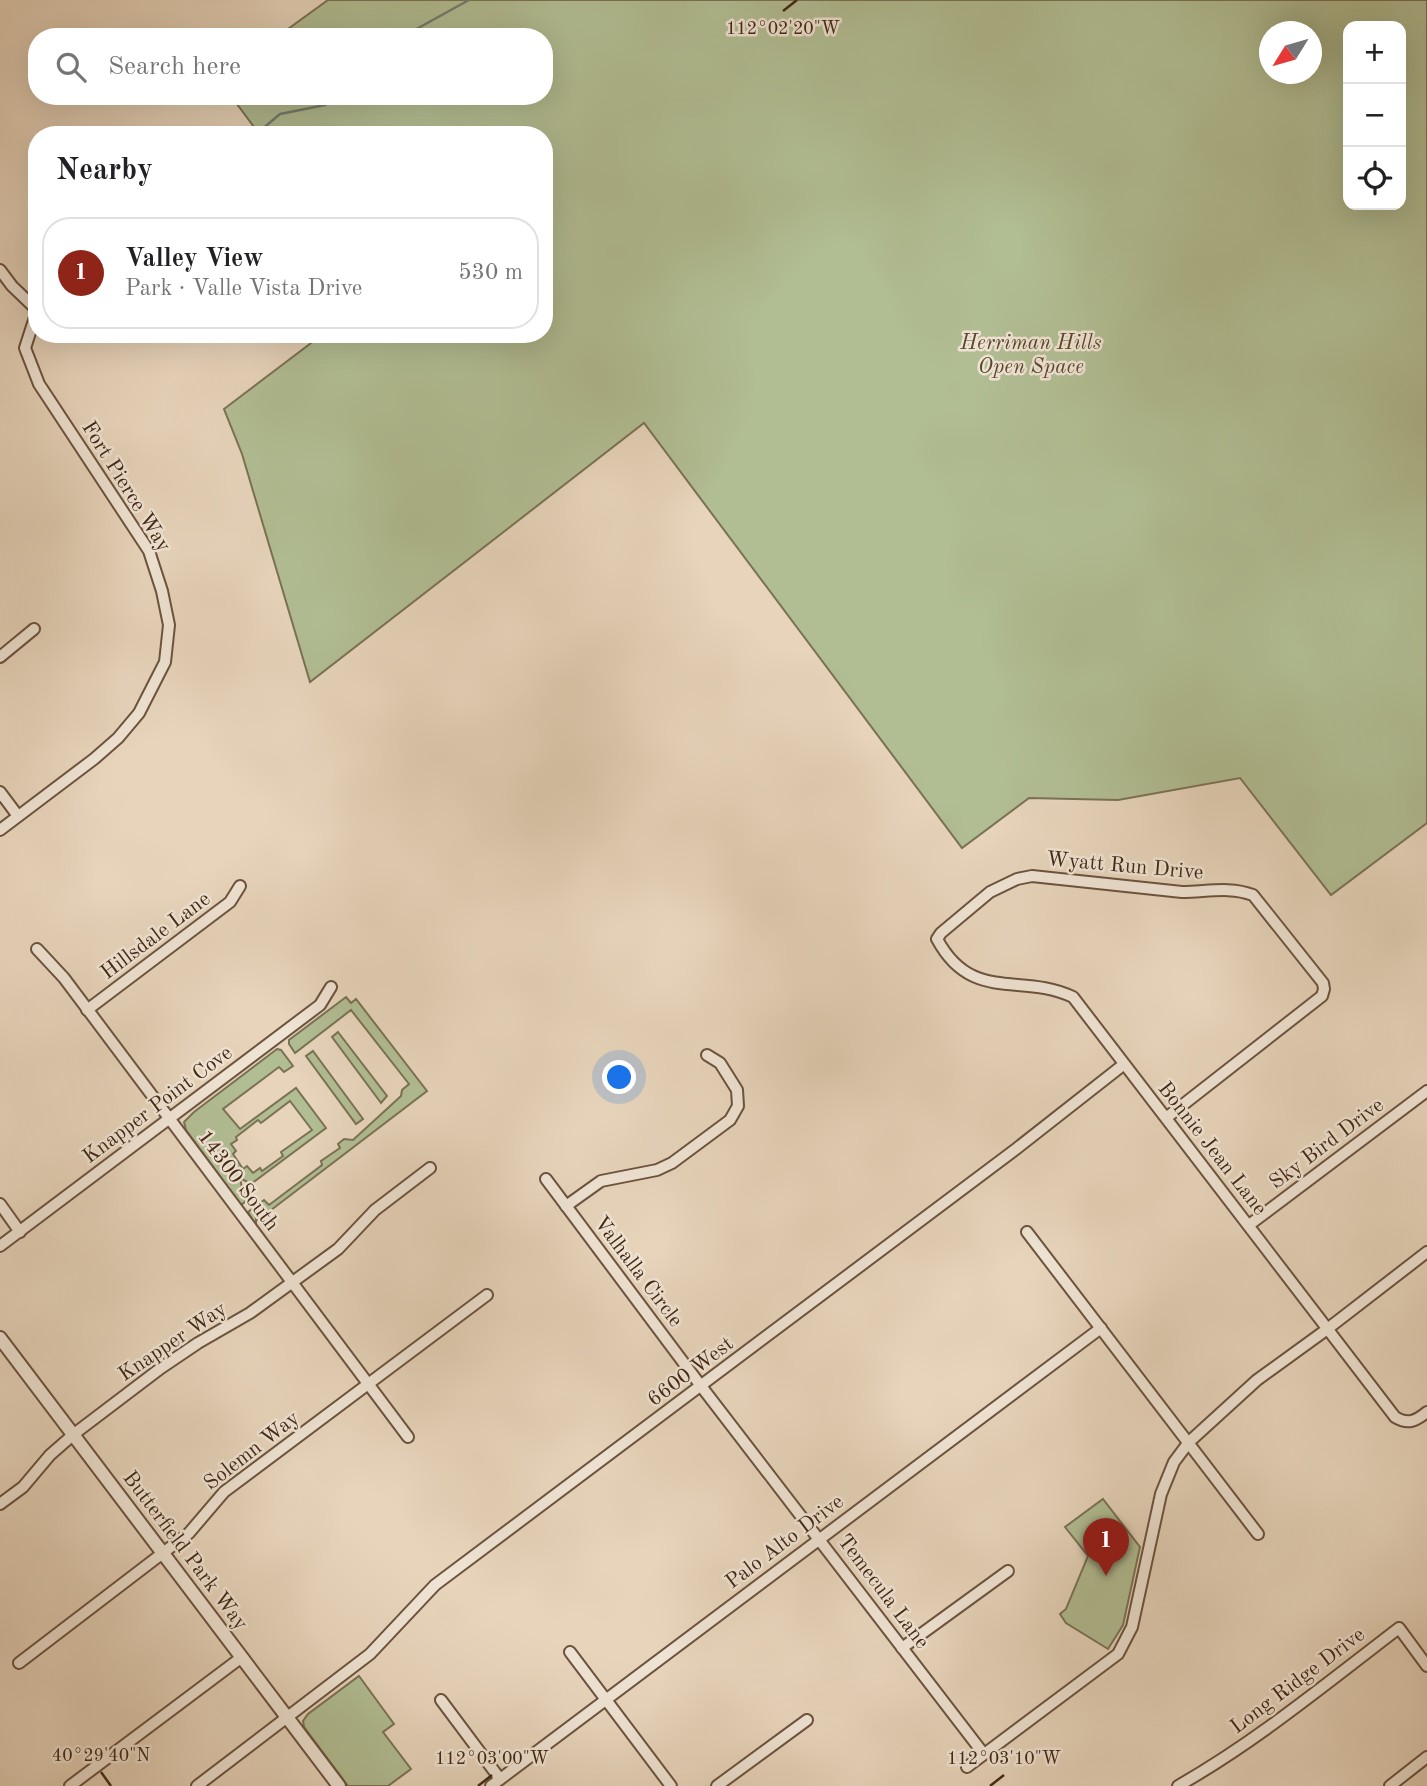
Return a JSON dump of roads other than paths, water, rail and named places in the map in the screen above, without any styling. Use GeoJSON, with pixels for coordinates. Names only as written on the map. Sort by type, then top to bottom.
{"type":"FeatureCollection","features":[{"type":"Feature","properties":{"kind":"street"},"geometry":{"type":"LineString","coordinates":[[0,270],[28,302]]}},
{"type":"Feature","properties":{"kind":"street","name":"Fort Pierce Way"},"geometry":{"type":"LineString","coordinates":[[0,830],[102,752],[139,713],[165,662],[169,625],[162,591],[149,551],[39,384],[25,348],[28,339]]}},
{"type":"Feature","properties":{"kind":"street"},"geometry":{"type":"LineString","coordinates":[[0,657],[34,629]]}},
{"type":"Feature","properties":{"kind":"street"},"geometry":{"type":"LineString","coordinates":[[0,792],[18,816]]}},
{"type":"Feature","properties":{"kind":"street","name":"Wyatt Run Drive"},"geometry":{"type":"LineString","coordinates":[[937,939],[990,892],[1017,879],[1032,876],[1182,892],[1223,889],[1253,895],[1323,982],[1324,989],[1317,1002],[1166,1118]]}},
{"type":"Feature","properties":{"kind":"street","name":"Hillsdale Lane"},"geometry":{"type":"LineString","coordinates":[[87,1010],[230,902],[240,886]]}},
{"type":"Feature","properties":{"kind":"street","name":"Bonnie Jean Lane"},"geometry":{"type":"LineString","coordinates":[[937,939],[961,967],[978,980],[1054,990],[1073,998],[1395,1418],[1411,1422],[1427,1412]]}},
{"type":"Feature","properties":{"kind":"street","name":"14300 South"},"geometry":{"type":"LineString","coordinates":[[37,949],[87,1010],[408,1437]]}},
{"type":"Feature","properties":{"kind":"street","name":"Knapper Point Cove"},"geometry":{"type":"LineString","coordinates":[[0,1246],[320,1005],[331,987]]}},
{"type":"Feature","properties":{"kind":"street"},"geometry":{"type":"LineString","coordinates":[[566,1206],[601,1181],[662,1168],[672,1163],[730,1121],[738,1106],[737,1090],[720,1063],[707,1055]]}},
{"type":"Feature","properties":{"kind":"street","name":"6600 West"},"geometry":{"type":"LineString","coordinates":[[197,1786],[370,1654],[435,1585],[1016,1149],[1123,1065]]}},
{"type":"Feature","properties":{"kind":"street","name":"Sky Bird Drive"},"geometry":{"type":"LineString","coordinates":[[1249,1225],[1427,1091]]}},
{"type":"Feature","properties":{"kind":"street","name":"Knapper Way"},"geometry":{"type":"LineString","coordinates":[[0,1504],[23,1487],[50,1455],[74,1434],[161,1367],[250,1313],[338,1249],[374,1210],[430,1168]]}},
{"type":"Feature","properties":{"kind":"street","name":"Valhalla Circle"},"geometry":{"type":"LineString","coordinates":[[547,1179],[701,1386]]}},
{"type":"Feature","properties":{"kind":"street"},"geometry":{"type":"LineString","coordinates":[[0,1204],[20,1231]]}},
{"type":"Feature","properties":{"kind":"street"},"geometry":{"type":"LineString","coordinates":[[1027,1232],[1258,1534]]}},
{"type":"Feature","properties":{"kind":"street"},"geometry":{"type":"LineString","coordinates":[[967,1767],[1118,1654],[1132,1627],[1161,1494],[1174,1462],[1189,1442],[1257,1380],[1427,1252]]}},
{"type":"Feature","properties":{"kind":"street","name":"Solemn Way"},"geometry":{"type":"LineString","coordinates":[[19,1663],[193,1529],[224,1492],[487,1295]]}},
{"type":"Feature","properties":{"kind":"street","name":"Palo Alto Drive"},"geometry":{"type":"LineString","coordinates":[[491,1786],[1101,1328]]}},
{"type":"Feature","properties":{"kind":"street","name":"Butterfield Park Way"},"geometry":{"type":"LineString","coordinates":[[0,1338],[339,1786]]}},
{"type":"Feature","properties":{"kind":"street","name":"Temecula Lane"},"geometry":{"type":"LineString","coordinates":[[701,1386],[983,1753]]}},
{"type":"Feature","properties":{"kind":"street"},"geometry":{"type":"LineString","coordinates":[[902,1648],[1008,1571]]}},
{"type":"Feature","properties":{"kind":"street","name":"Long Ridge Drive"},"geometry":{"type":"LineString","coordinates":[[1178,1786],[1260,1734],[1399,1628],[1427,1666]]}},
{"type":"Feature","properties":{"kind":"street"},"geometry":{"type":"LineString","coordinates":[[570,1652],[671,1786]]}},
{"type":"Feature","properties":{"kind":"street"},"geometry":{"type":"LineString","coordinates":[[70,1786],[242,1657]]}},
{"type":"Feature","properties":{"kind":"street"},"geometry":{"type":"LineString","coordinates":[[441,1700],[500,1779]]}},
{"type":"Feature","properties":{"kind":"street"},"geometry":{"type":"LineString","coordinates":[[717,1786],[807,1720]]}},
{"type":"Feature","properties":{"kind":"street"},"geometry":{"type":"LineString","coordinates":[[1390,1786],[1427,1757]]}},
{"type":"Feature","properties":{"kind":"waterway"},"geometry":{"type":"LineString","coordinates":[[418,28],[469,0]]}},
{"type":"Feature","properties":{"kind":"waterway"},"geometry":{"type":"LineString","coordinates":[[266,126],[280,114],[325,105]]}},
{"type":"Feature","properties":{"kind":"place","name":"Valley View"},"geometry":{"type":"Point","coordinates":[1106,1576]}},
{"type":"Feature","properties":{"kind":"park label","name":"Herriman Hills Open Space"},"geometry":{"type":"Point","coordinates":[1031,354]}}]}
